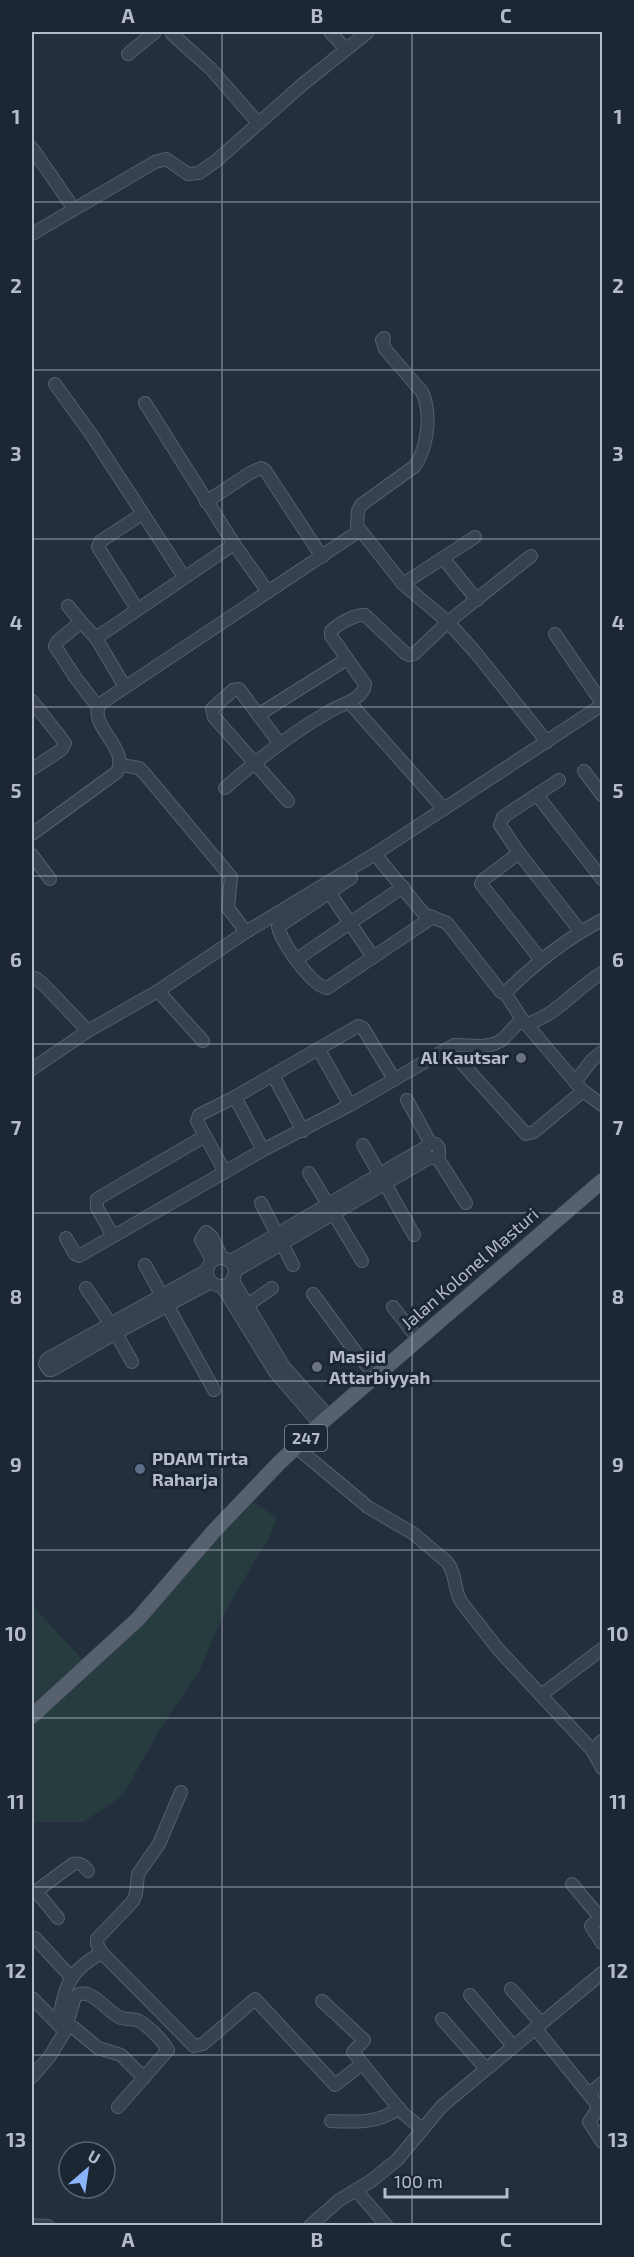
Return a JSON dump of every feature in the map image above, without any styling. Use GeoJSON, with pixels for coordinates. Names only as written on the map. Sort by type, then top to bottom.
{"type":"FeatureCollection","features":[{"type":"Feature","properties":{"kind":"main road","name":"Jalan Kolonel Masturi"},"geometry":{"type":"LineString","coordinates":[[32,1716],[138,1619],[214,1531],[324,1420],[603,1181]]}},
{"type":"Feature","properties":{"kind":"street"},"geometry":{"type":"LineString","coordinates":[[128,54],[155,32]]}},
{"type":"Feature","properties":{"kind":"street"},"geometry":{"type":"LineString","coordinates":[[172,32],[211,69],[258,123]]}},
{"type":"Feature","properties":{"kind":"street"},"geometry":{"type":"LineString","coordinates":[[330,32],[346,49]]}},
{"type":"Feature","properties":{"kind":"street"},"geometry":{"type":"LineString","coordinates":[[32,234],[161,160],[171,161],[188,174],[198,173],[216,161],[368,32]]}},
{"type":"Feature","properties":{"kind":"street"},"geometry":{"type":"LineString","coordinates":[[32,148],[74,209]]}},
{"type":"Feature","properties":{"kind":"street"},"geometry":{"type":"LineString","coordinates":[[384,338],[382,340],[385,349],[426,399],[427,428],[423,450],[415,466],[361,505],[357,521],[360,531],[404,584],[448,622],[476,653],[547,742]]}},
{"type":"Feature","properties":{"kind":"street"},"geometry":{"type":"LineString","coordinates":[[55,384],[91,434],[184,577]]}},
{"type":"Feature","properties":{"kind":"street"},"geometry":{"type":"LineString","coordinates":[[145,403],[206,502],[268,592]]}},
{"type":"Feature","properties":{"kind":"street"},"geometry":{"type":"LineString","coordinates":[[206,502],[261,468],[265,470],[322,556]]}},
{"type":"Feature","properties":{"kind":"street"},"geometry":{"type":"LineString","coordinates":[[137,609],[98,547],[101,541],[142,514]]}},
{"type":"Feature","properties":{"kind":"street"},"geometry":{"type":"LineString","coordinates":[[98,707],[360,531]]}},
{"type":"Feature","properties":{"kind":"street"},"geometry":{"type":"LineString","coordinates":[[404,584],[475,537]]}},
{"type":"Feature","properties":{"kind":"street"},"geometry":{"type":"LineString","coordinates":[[96,638],[234,544]]}},
{"type":"Feature","properties":{"kind":"street"},"geometry":{"type":"LineString","coordinates":[[225,789],[254,762],[318,718],[350,702],[362,692],[366,686],[331,636],[334,627],[360,614],[370,618],[405,653],[414,654],[448,622],[531,556]]}},
{"type":"Feature","properties":{"kind":"street"},"geometry":{"type":"LineString","coordinates":[[443,558],[477,600]]}},
{"type":"Feature","properties":{"kind":"street"},"geometry":{"type":"LineString","coordinates":[[68,606],[96,638],[125,687]]}},
{"type":"Feature","properties":{"kind":"street"},"geometry":{"type":"LineString","coordinates":[[32,834],[110,778],[121,765],[120,756],[99,719],[98,707],[55,646],[81,622]]}},
{"type":"Feature","properties":{"kind":"street"},"geometry":{"type":"LineString","coordinates":[[433,917],[327,988],[318,985],[297,959],[280,933],[279,925],[444,809],[603,704],[555,634]]}},
{"type":"Feature","properties":{"kind":"street"},"geometry":{"type":"LineString","coordinates":[[258,715],[347,659]]}},
{"type":"Feature","properties":{"kind":"street"},"geometry":{"type":"LineString","coordinates":[[280,744],[241,691],[237,689],[213,707],[214,717],[288,801]]}},
{"type":"Feature","properties":{"kind":"street"},"geometry":{"type":"LineString","coordinates":[[32,701],[65,743],[61,750],[32,769]]}},
{"type":"Feature","properties":{"kind":"street"},"geometry":{"type":"LineString","coordinates":[[350,702],[444,809]]}},
{"type":"Feature","properties":{"kind":"street"},"geometry":{"type":"LineString","coordinates":[[121,765],[131,765],[145,774],[231,877],[228,908],[246,932]]}},
{"type":"Feature","properties":{"kind":"street"},"geometry":{"type":"LineString","coordinates":[[584,771],[603,795]]}},
{"type":"Feature","properties":{"kind":"street"},"geometry":{"type":"LineString","coordinates":[[559,780],[503,817],[500,825],[580,931]]}},
{"type":"Feature","properties":{"kind":"street"},"geometry":{"type":"LineString","coordinates":[[537,795],[603,879]]}},
{"type":"Feature","properties":{"kind":"street"},"geometry":{"type":"LineString","coordinates":[[519,853],[483,880],[481,884],[541,960]]}},
{"type":"Feature","properties":{"kind":"street"},"geometry":{"type":"LineString","coordinates":[[32,855],[50,879]]}},
{"type":"Feature","properties":{"kind":"street"},"geometry":{"type":"LineString","coordinates":[[32,1069],[88,1031],[158,991],[246,932],[377,857]]}},
{"type":"Feature","properties":{"kind":"street"},"geometry":{"type":"LineString","coordinates":[[377,857],[424,914],[447,923],[501,992],[505,993],[524,1022],[579,1086],[603,1105]]}},
{"type":"Feature","properties":{"kind":"street"},"geometry":{"type":"LineString","coordinates":[[297,959],[403,887]]}},
{"type":"Feature","properties":{"kind":"street"},"geometry":{"type":"LineString","coordinates":[[329,892],[373,957]]}},
{"type":"Feature","properties":{"kind":"street"},"geometry":{"type":"LineString","coordinates":[[505,993],[541,960],[580,931],[603,920]]}},
{"type":"Feature","properties":{"kind":"street"},"geometry":{"type":"LineString","coordinates":[[66,1238],[75,1254],[79,1256],[263,1150],[303,1131],[454,1045],[494,1044],[524,1022],[546,1017],[585,983],[603,973]]}},
{"type":"Feature","properties":{"kind":"street"},"geometry":{"type":"LineString","coordinates":[[32,979],[35,978],[42,983],[88,1031]]}},
{"type":"Feature","properties":{"kind":"street"},"geometry":{"type":"LineString","coordinates":[[158,991],[203,1041]]}},
{"type":"Feature","properties":{"kind":"street"},"geometry":{"type":"LineString","coordinates":[[225,1172],[197,1117],[361,1026],[393,1078]]}},
{"type":"Feature","properties":{"kind":"street"},"geometry":{"type":"LineString","coordinates":[[319,1050],[350,1105]]}},
{"type":"Feature","properties":{"kind":"street"},"geometry":{"type":"LineString","coordinates":[[461,1062],[526,1134],[534,1132],[579,1086],[592,1060],[603,1052]]}},
{"type":"Feature","properties":{"kind":"street"},"geometry":{"type":"LineString","coordinates":[[273,1075],[303,1131]]}},
{"type":"Feature","properties":{"kind":"street"},"geometry":{"type":"LineString","coordinates":[[235,1097],[263,1150]]}},
{"type":"Feature","properties":{"kind":"street"},"geometry":{"type":"LineString","coordinates":[[407,1100],[431,1151],[466,1203]]}},
{"type":"Feature","properties":{"kind":"street"},"geometry":{"type":"LineString","coordinates":[[113,1236],[97,1208],[97,1199],[205,1136]]}},
{"type":"Feature","properties":{"kind":"street"},"geometry":{"type":"LineString","coordinates":[[363,1145],[378,1181],[414,1235]]}},
{"type":"Feature","properties":{"kind":"street"},"geometry":{"type":"LineString","coordinates":[[113,1328],[52,1370],[45,1364],[47,1359],[113,1328],[276,1241],[431,1151]]}},
{"type":"Feature","properties":{"kind":"street"},"geometry":{"type":"LineString","coordinates":[[309,1173],[327,1211],[362,1261]]}},
{"type":"Feature","properties":{"kind":"street"},"geometry":{"type":"LineString","coordinates":[[261,1203],[276,1241],[293,1265]]}},
{"type":"Feature","properties":{"kind":"street"},"geometry":{"type":"LineString","coordinates":[[145,1265],[163,1302],[214,1390]]}},
{"type":"Feature","properties":{"kind":"street"},"geometry":{"type":"LineString","coordinates":[[221,1271],[249,1304],[257,1332]]}},
{"type":"Feature","properties":{"kind":"street"},"geometry":{"type":"LineString","coordinates":[[221,1271],[257,1332],[275,1372],[324,1420]]}},
{"type":"Feature","properties":{"kind":"street"},"geometry":{"type":"LineString","coordinates":[[86,1288],[113,1328],[132,1362]]}},
{"type":"Feature","properties":{"kind":"street"},"geometry":{"type":"LineString","coordinates":[[249,1304],[272,1288]]}},
{"type":"Feature","properties":{"kind":"street"},"geometry":{"type":"LineString","coordinates":[[313,1294],[375,1375]]}},
{"type":"Feature","properties":{"kind":"street"},"geometry":{"type":"LineString","coordinates":[[393,1307],[418,1339]]}},
{"type":"Feature","properties":{"kind":"street"},"geometry":{"type":"LineString","coordinates":[[296,1447],[368,1507],[414,1534],[452,1567],[458,1597],[462,1603],[498,1649],[592,1750],[603,1768]]}},
{"type":"Feature","properties":{"kind":"street"},"geometry":{"type":"LineString","coordinates":[[542,1695],[601,1654]]}},
{"type":"Feature","properties":{"kind":"street"},"geometry":{"type":"LineString","coordinates":[[592,1750],[603,1741]]}},
{"type":"Feature","properties":{"kind":"street"},"geometry":{"type":"LineString","coordinates":[[181,1792],[159,1844],[138,1874],[133,1901],[97,1939],[102,1953],[194,2046],[202,2044],[255,1999],[336,2085],[362,2064]]}},
{"type":"Feature","properties":{"kind":"street"},"geometry":{"type":"LineString","coordinates":[[58,1918],[34,1893],[73,1864],[82,1864],[88,1872]]}},
{"type":"Feature","properties":{"kind":"street"},"geometry":{"type":"LineString","coordinates":[[572,1884],[598,1915],[599,1918],[591,1929],[603,1943]]}},
{"type":"Feature","properties":{"kind":"street"},"geometry":{"type":"LineString","coordinates":[[35,1938],[71,1977]]}},
{"type":"Feature","properties":{"kind":"street"},"geometry":{"type":"LineString","coordinates":[[66,2028],[71,1977],[90,1959],[102,1953]]}},
{"type":"Feature","properties":{"kind":"street"},"geometry":{"type":"LineString","coordinates":[[310,2226],[338,2201],[396,2160],[442,2106],[603,1973]]}},
{"type":"Feature","properties":{"kind":"street"},"geometry":{"type":"LineString","coordinates":[[511,1989],[598,2107],[590,2124],[603,2142]]}},
{"type":"Feature","properties":{"kind":"street"},"geometry":{"type":"LineString","coordinates":[[32,2077],[50,2056],[66,2028],[75,1997],[81,1992],[91,1995],[120,2018],[139,2021],[168,2050],[118,2106]]}},
{"type":"Feature","properties":{"kind":"street"},"geometry":{"type":"LineString","coordinates":[[470,1995],[513,2046]]}},
{"type":"Feature","properties":{"kind":"street"},"geometry":{"type":"LineString","coordinates":[[32,1998],[66,2028],[98,2048],[121,2055],[144,2078]]}},
{"type":"Feature","properties":{"kind":"street"},"geometry":{"type":"LineString","coordinates":[[322,2001],[363,2040],[353,2052],[399,2108],[422,2130]]}},
{"type":"Feature","properties":{"kind":"street"},"geometry":{"type":"LineString","coordinates":[[442,2019],[486,2069]]}},
{"type":"Feature","properties":{"kind":"street"},"geometry":{"type":"LineString","coordinates":[[589,2094],[603,2083]]}},
{"type":"Feature","properties":{"kind":"street"},"geometry":{"type":"LineString","coordinates":[[330,2121],[369,2122],[392,2114],[399,2108]]}},
{"type":"Feature","properties":{"kind":"street"},"geometry":{"type":"LineString","coordinates":[[356,2190],[387,2226]]}},
{"type":"Feature","properties":{"kind":"street"},"geometry":{"type":"LineString","coordinates":[[32,2225],[48,2226]]}},
{"type":"Feature","properties":{"kind":"green space"},"geometry":{"type":"Polygon","coordinates":[[[249,1499],[277,1518],[267,1542],[225,1612],[198,1673],[160,1729],[123,1795],[84,1822],[32,1822],[32,1605],[91,1669],[249,1499]]]}},
{"type":"Feature","properties":{"kind":"place","name":"Al Kautsar"},"geometry":{"type":"Point","coordinates":[521,1058]}},
{"type":"Feature","properties":{"kind":"place","name":"Masjid Attarbiyyah"},"geometry":{"type":"Point","coordinates":[317,1367]}},
{"type":"Feature","properties":{"kind":"place","name":"PDAM Tirta Raharja"},"geometry":{"type":"Point","coordinates":[140,1469]}}]}
